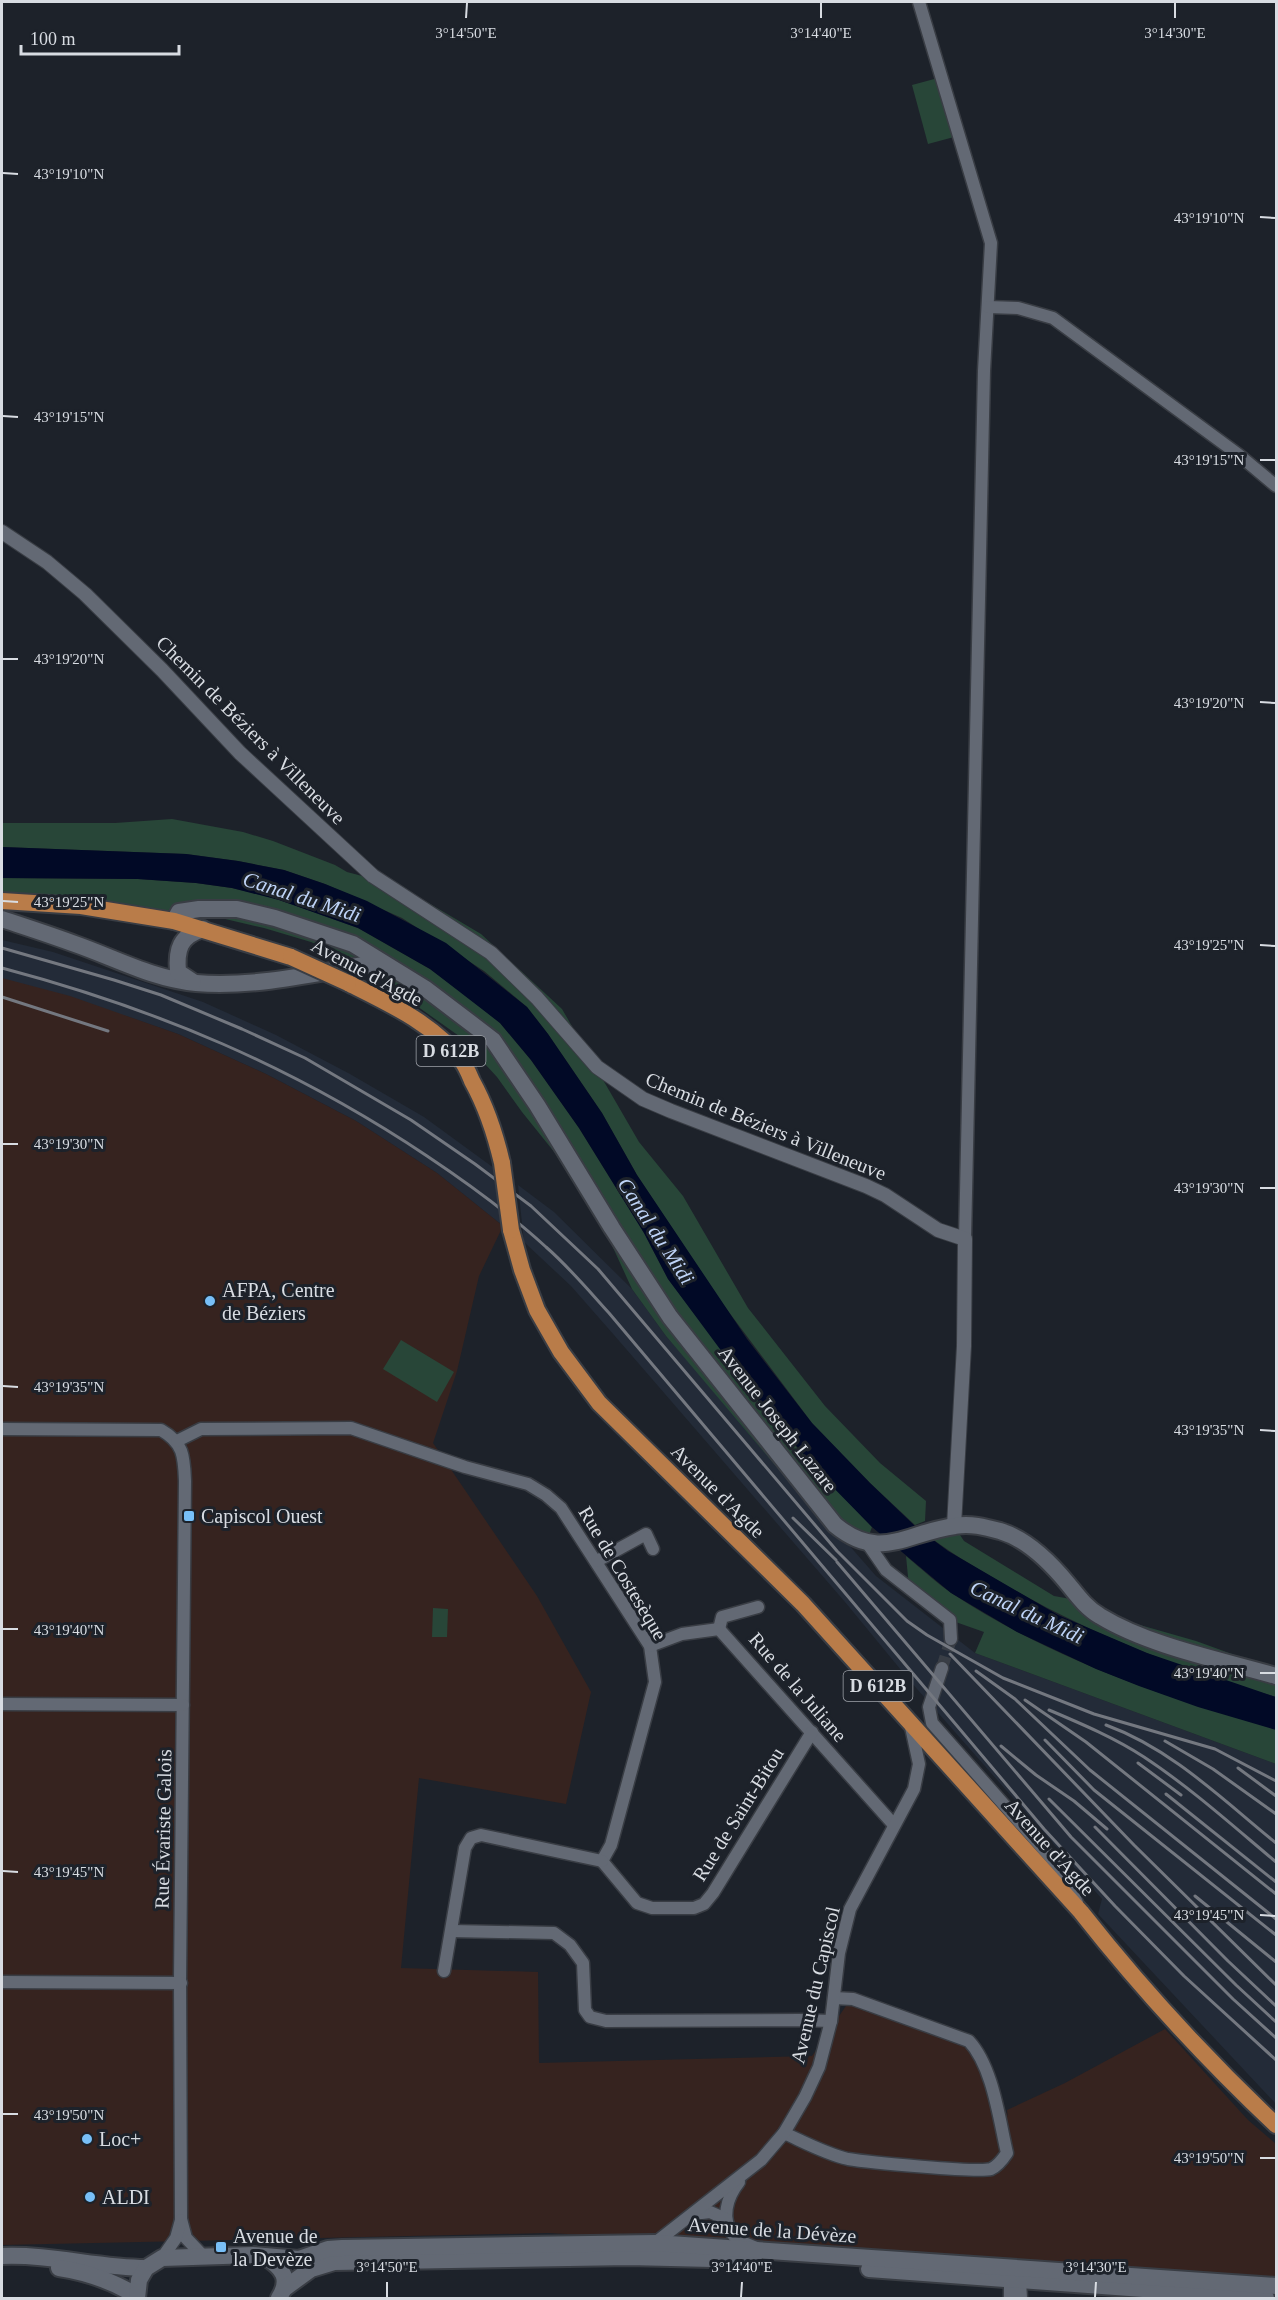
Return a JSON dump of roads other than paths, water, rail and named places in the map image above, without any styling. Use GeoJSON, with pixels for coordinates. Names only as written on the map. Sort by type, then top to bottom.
{"type":"FeatureCollection","features":[{"type":"Feature","properties":{"kind":"main road","name":"D 612B"},"geometry":{"type":"LineString","coordinates":[[2,901],[81,906],[174,921]]}},
{"type":"Feature","properties":{"kind":"main road","name":"Avenue Joseph Lazare"},"geometry":{"type":"LineString","coordinates":[[174,921],[179,912],[199,909],[237,909],[275,918],[353,944],[426,989],[493,1040],[537,1105],[612,1228],[670,1317],[835,1525],[850,1538],[875,1544]]}},
{"type":"Feature","properties":{"kind":"main road"},"geometry":{"type":"LineString","coordinates":[[2,919],[152,974],[194,983],[226,984],[270,980],[381,963]]}},
{"type":"Feature","properties":{"kind":"main road","name":"Avenue d'Agde"},"geometry":{"type":"LineString","coordinates":[[174,921],[291,957],[348,983],[393,1005],[434,1034],[462,1061],[486,1106],[495,1132],[502,1163],[511,1230],[522,1270],[537,1310],[561,1352],[599,1403],[803,1604],[1080,1912],[1112,1952],[1230,2082],[1276,2126]]}},
{"type":"Feature","properties":{"kind":"main road"},"geometry":{"type":"LineString","coordinates":[[194,983],[178,972],[176,957],[182,941],[192,933],[203,929]]}},
{"type":"Feature","properties":{"kind":"main road"},"geometry":{"type":"LineString","coordinates":[[875,1544],[947,1528],[986,1527],[1005,1533],[1025,1543],[1049,1563],[1082,1601],[1099,1615],[1136,1633],[1276,1676]]}},
{"type":"Feature","properties":{"kind":"main road","name":"Avenue de la Dévèze"},"geometry":{"type":"LineString","coordinates":[[162,2258],[299,2259],[328,2249],[342,2248],[734,2243],[760,2250],[1276,2286]]}},
{"type":"Feature","properties":{"kind":"main road"},"geometry":{"type":"LineString","coordinates":[[2,2256],[33,2255],[124,2268],[146,2268]]}},
{"type":"Feature","properties":{"kind":"main road"},"geometry":{"type":"LineString","coordinates":[[265,2257],[278,2264],[285,2277],[282,2293]]}},
{"type":"Feature","properties":{"kind":"main road","name":"Avenue de la Dévèze"},"geometry":{"type":"LineString","coordinates":[[282,2293],[315,2267],[334,2262],[629,2257],[761,2260],[972,2278],[1016,2290],[1082,2284],[1266,2298]]}},
{"type":"Feature","properties":{"kind":"main road"},"geometry":{"type":"LineString","coordinates":[[2,2265],[30,2264],[72,2270],[120,2286],[137,2297],[139,2280],[146,2268],[162,2258]]}},
{"type":"Feature","properties":{"kind":"street"},"geometry":{"type":"LineString","coordinates":[[919,2],[991,243],[983,394],[964,1239],[964,1346],[947,1528]]}},
{"type":"Feature","properties":{"kind":"street"},"geometry":{"type":"LineString","coordinates":[[988,307],[1018,308],[1053,318],[1239,455],[1276,486]]}},
{"type":"Feature","properties":{"kind":"street","name":"Chemin de Béziers à Villeneuve"},"geometry":{"type":"LineString","coordinates":[[2,532],[47,562],[85,594],[162,670],[240,753],[373,876],[491,953],[537,998],[597,1067],[614,1081],[652,1103],[885,1194],[938,1230],[964,1239]]}},
{"type":"Feature","properties":{"kind":"street","name":"Rue de Costesèque"},"geometry":{"type":"LineString","coordinates":[[177,1441],[201,1429],[351,1428],[434,1457],[528,1484],[561,1508],[650,1646],[655,1682],[611,1845],[602,1861]]}},
{"type":"Feature","properties":{"kind":"street"},"geometry":{"type":"LineString","coordinates":[[2,1429],[161,1430],[177,1441]]}},
{"type":"Feature","properties":{"kind":"street","name":"Rue Évariste Galois"},"geometry":{"type":"LineString","coordinates":[[177,1441],[184,1460],[185,1481],[181,2219],[186,2238],[204,2257]]}},
{"type":"Feature","properties":{"kind":"street"},"geometry":{"type":"LineString","coordinates":[[597,1561],[646,1534],[653,1549]]}},
{"type":"Feature","properties":{"kind":"street"},"geometry":{"type":"LineString","coordinates":[[875,1544],[886,1570],[950,1620],[951,1639]]}},
{"type":"Feature","properties":{"kind":"street"},"geometry":{"type":"LineString","coordinates":[[719,1629],[722,1617],[758,1608]]}},
{"type":"Feature","properties":{"kind":"street","name":"Rue de la Juliane"},"geometry":{"type":"LineString","coordinates":[[650,1646],[682,1635],[719,1629],[894,1825]]}},
{"type":"Feature","properties":{"kind":"street"},"geometry":{"type":"LineString","coordinates":[[942,1668],[929,1707],[932,1723],[1066,1875],[1080,1912]]}},
{"type":"Feature","properties":{"kind":"street"},"geometry":{"type":"LineString","coordinates":[[2,1704],[183,1705]]}},
{"type":"Feature","properties":{"kind":"street","name":"Avenue du Capiscol"},"geometry":{"type":"LineString","coordinates":[[655,2243],[761,2160],[784,2133],[805,2097],[819,2067],[831,2021],[839,1953],[850,1909],[914,1789],[919,1764],[909,1720]]}},
{"type":"Feature","properties":{"kind":"street","name":"Rue de Saint-Bitou"},"geometry":{"type":"LineString","coordinates":[[602,1861],[637,1903],[652,1908],[694,1908],[704,1904],[714,1893],[812,1732]]}},
{"type":"Feature","properties":{"kind":"street"},"geometry":{"type":"LineString","coordinates":[[444,1971],[465,1848],[471,1838],[481,1835],[602,1861]]}},
{"type":"Feature","properties":{"kind":"street"},"geometry":{"type":"LineString","coordinates":[[452,1931],[554,1933],[570,1945],[583,1962],[585,2010],[590,2017],[606,2021],[831,2021]]}},
{"type":"Feature","properties":{"kind":"street"},"geometry":{"type":"LineString","coordinates":[[2,1982],[181,1983]]}},
{"type":"Feature","properties":{"kind":"street"},"geometry":{"type":"LineString","coordinates":[[784,2133],[848,2159],[990,2169],[1002,2161],[1007,2153],[985,2066],[979,2052],[969,2041],[853,1999],[834,1998]]}},
{"type":"Feature","properties":{"kind":"street"},"geometry":{"type":"LineString","coordinates":[[629,2257],[652,2253],[723,2256],[731,2252],[734,2243],[726,2219],[727,2204],[735,2187],[747,2171]]}},
{"type":"Feature","properties":{"kind":"street"},"geometry":{"type":"LineString","coordinates":[[693,2214],[710,2212],[726,2219]]}},
{"type":"Feature","properties":{"kind":"street","name":"Rue Évariste Galois"},"geometry":{"type":"LineString","coordinates":[[162,2258],[176,2238],[181,2219]]}},
{"type":"Feature","properties":{"kind":"street"},"geometry":{"type":"LineString","coordinates":[[934,2262],[969,2272],[1016,2290],[1062,2278],[1097,2274]]}},
{"type":"Feature","properties":{"kind":"water","name":"Canal du Midi"},"geometry":{"type":"Polygon","coordinates":[[[2,847],[186,854],[284,870],[367,901],[446,943],[527,1007],[602,1113],[637,1175],[747,1339],[812,1423],[917,1528],[948,1551],[1058,1615],[1147,1653],[1276,1697],[1276,1730],[1198,1707],[1139,1686],[1096,1669],[1017,1632],[951,1593],[872,1527],[822,1476],[757,1399],[668,1279],[644,1233],[579,1128],[531,1060],[500,1023],[430,969],[358,928],[279,900],[232,888],[138,879],[2,878],[2,847]]]}},
{"type":"Feature","properties":{"kind":"tunnel"},"geometry":{"type":"LineString","coordinates":[[942,1668],[951,1639]]}},
{"type":"Feature","properties":{"kind":"railway"},"geometry":{"type":"LineString","coordinates":[[2,948],[161,995],[242,1029],[305,1058],[411,1120],[531,1206],[598,1269],[837,1551],[907,1621],[927,1635],[1003,1678],[1094,1714],[1215,1749],[1276,1781]]}},
{"type":"Feature","properties":{"kind":"railway"},"geometry":{"type":"LineString","coordinates":[[2,968],[59,984],[170,1022],[275,1068],[377,1124],[427,1156],[488,1199],[532,1234],[579,1279],[609,1313],[1044,1829],[1184,1976],[1276,2060]]}},
{"type":"Feature","properties":{"kind":"railway"},"geometry":{"type":"LineString","coordinates":[[2,997],[108,1031]]}},
{"type":"Feature","properties":{"kind":"railway"},"geometry":{"type":"LineString","coordinates":[[793,1518],[836,1560]]}},
{"type":"Feature","properties":{"kind":"railway"},"geometry":{"type":"LineString","coordinates":[[837,1562],[1071,1837],[1233,1999],[1276,2038]]}},
{"type":"Feature","properties":{"kind":"railway"},"geometry":{"type":"LineString","coordinates":[[950,1654],[1134,1845],[1276,1985]]}},
{"type":"Feature","properties":{"kind":"railway"},"geometry":{"type":"LineString","coordinates":[[976,1671],[1015,1699],[1090,1770],[1276,1919]]}},
{"type":"Feature","properties":{"kind":"railway"},"geometry":{"type":"LineString","coordinates":[[1025,1700],[1086,1742],[1276,1894]]}},
{"type":"Feature","properties":{"kind":"railway"},"geometry":{"type":"LineString","coordinates":[[1049,1710],[1110,1737],[1144,1757],[1195,1794],[1276,1862]]}},
{"type":"Feature","properties":{"kind":"railway"},"geometry":{"type":"LineString","coordinates":[[1106,1725],[1130,1735],[1175,1762],[1276,1843]]}},
{"type":"Feature","properties":{"kind":"railway"},"geometry":{"type":"LineString","coordinates":[[1045,1740],[1094,1790],[1276,1935]]}},
{"type":"Feature","properties":{"kind":"railway"},"geometry":{"type":"LineString","coordinates":[[1165,1741],[1213,1769],[1276,1814]]}},
{"type":"Feature","properties":{"kind":"railway"},"geometry":{"type":"LineString","coordinates":[[1001,1746],[1107,1829]]}},
{"type":"Feature","properties":{"kind":"railway"},"geometry":{"type":"LineString","coordinates":[[1138,1763],[1181,1795]]}},
{"type":"Feature","properties":{"kind":"railway"},"geometry":{"type":"LineString","coordinates":[[1238,1768],[1276,1796]]}},
{"type":"Feature","properties":{"kind":"railway"},"geometry":{"type":"LineString","coordinates":[[1166,1794],[1276,1882]]}},
{"type":"Feature","properties":{"kind":"railway"},"geometry":{"type":"LineString","coordinates":[[1049,1799],[1276,2022]]}},
{"type":"Feature","properties":{"kind":"railway"},"geometry":{"type":"LineString","coordinates":[[1095,1827],[1276,2006]]}},
{"type":"Feature","properties":{"kind":"railway"},"geometry":{"type":"LineString","coordinates":[[1195,1896],[1276,1962]]}},
{"type":"Feature","properties":{"kind":"place","name":"AFPA, Centre de Béziers"},"geometry":{"type":"Point","coordinates":[210,1301]}},
{"type":"Feature","properties":{"kind":"place","name":"Capiscol Ouest"},"geometry":{"type":"Point","coordinates":[189,1516]}},
{"type":"Feature","properties":{"kind":"place","name":"Loc+"},"geometry":{"type":"Point","coordinates":[87,2139]}},
{"type":"Feature","properties":{"kind":"place","name":"ALDI"},"geometry":{"type":"Point","coordinates":[90,2197]}},
{"type":"Feature","properties":{"kind":"place","name":"Avenue de la Devèze"},"geometry":{"type":"Point","coordinates":[221,2247]}}]}
